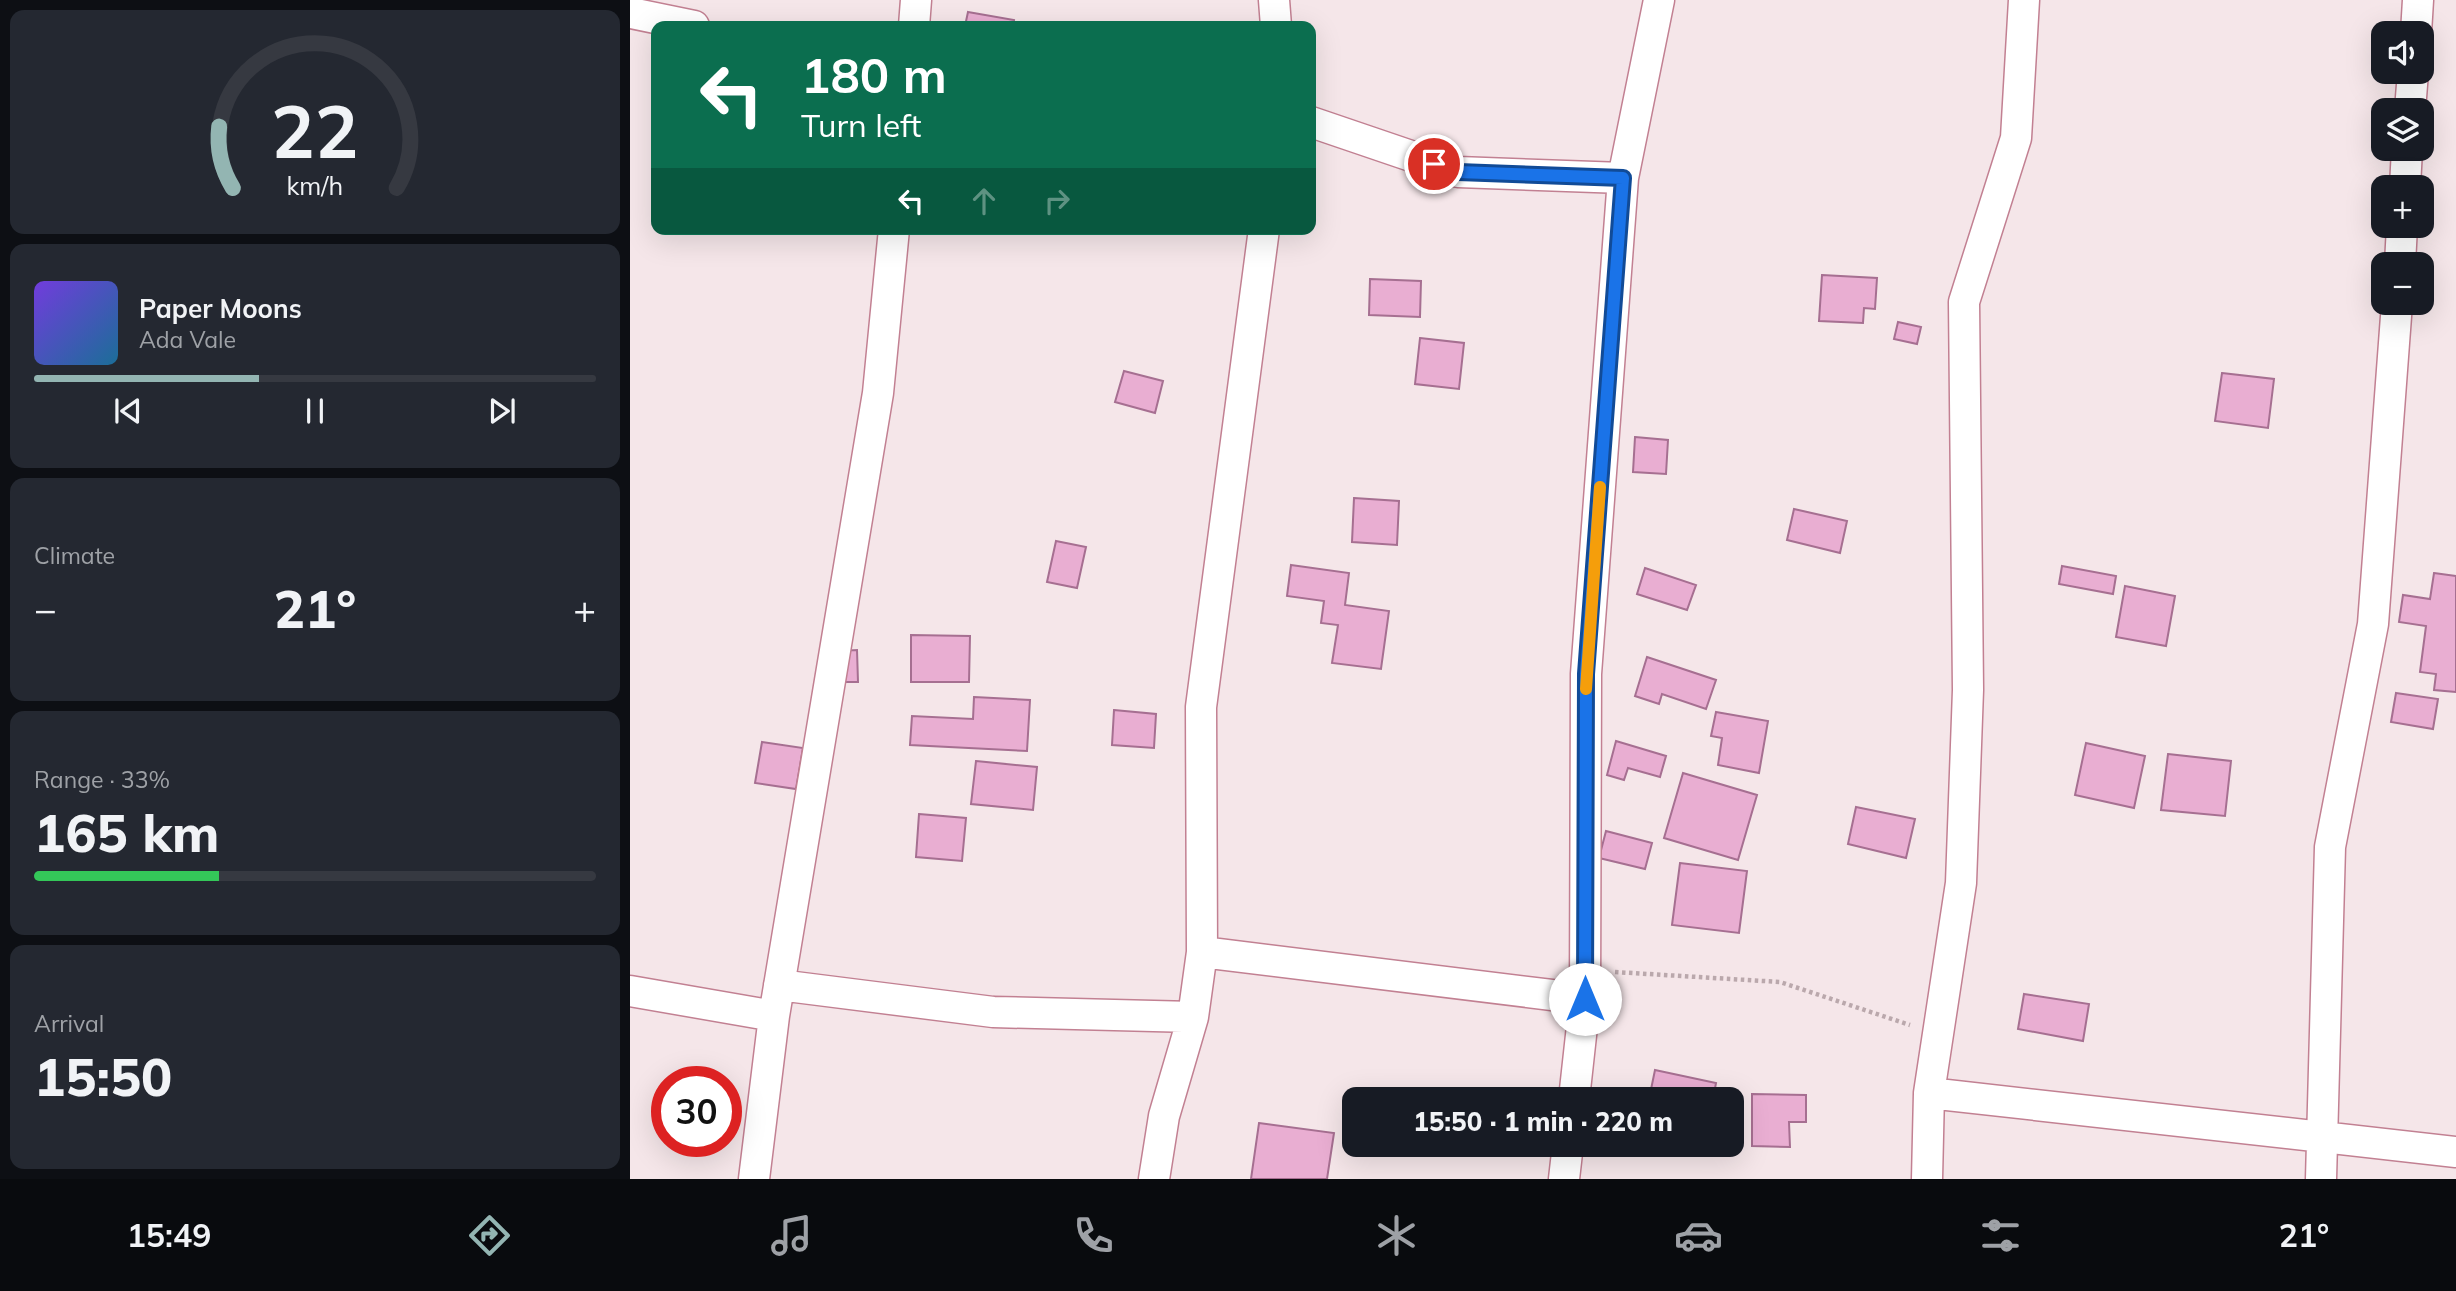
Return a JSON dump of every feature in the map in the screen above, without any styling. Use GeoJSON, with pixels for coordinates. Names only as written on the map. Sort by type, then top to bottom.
{"type":"FeatureCollection","features":[{"type":"Feature","properties":{"kind":"street"},"geometry":{"type":"LineString","coordinates":[[914,21],[916,0]]}},
{"type":"Feature","properties":{"kind":"street"},"geometry":{"type":"LineString","coordinates":[[1274,0],[1276,21]]}},
{"type":"Feature","properties":{"kind":"street"},"geometry":{"type":"LineString","coordinates":[[1575,1087],[1585,984],[1586,674],[1623,178],[1659,0]]}},
{"type":"Feature","properties":{"kind":"street"},"geometry":{"type":"LineString","coordinates":[[1927,1179],[1929,1093],[1961,883],[1967,717],[1964,302],[2016,138],[2024,0]]}},
{"type":"Feature","properties":{"kind":"street"},"geometry":{"type":"LineString","coordinates":[[2417,21],[2418,0]]}},
{"type":"Feature","properties":{"kind":"street"},"geometry":{"type":"LineString","coordinates":[[630,12],[671,21]]}},
{"type":"Feature","properties":{"kind":"street"},"geometry":{"type":"LineString","coordinates":[[1316,124],[1458,172],[1623,178]]}},
{"type":"Feature","properties":{"kind":"street"},"geometry":{"type":"LineString","coordinates":[[754,1179],[774,1016],[878,393],[893,235]]}},
{"type":"Feature","properties":{"kind":"street"},"geometry":{"type":"LineString","coordinates":[[1154,1179],[1164,1116],[1193,1017],[1202,952],[1201,707],[1263,235]]}},
{"type":"Feature","properties":{"kind":"street"},"geometry":{"type":"LineString","coordinates":[[2321,1179],[2330,847],[2373,624],[2396,315]]}},
{"type":"Feature","properties":{"kind":"street"},"geometry":{"type":"LineString","coordinates":[[1202,952],[1585,984]]}},
{"type":"Feature","properties":{"kind":"street"},"geometry":{"type":"LineString","coordinates":[[779,985],[993,1012],[1193,1017]]}},
{"type":"Feature","properties":{"kind":"street"},"geometry":{"type":"LineString","coordinates":[[630,991],[774,1016]]}},
{"type":"Feature","properties":{"kind":"street"},"geometry":{"type":"LineString","coordinates":[[1929,1093],[2456,1152]]}},
{"type":"Feature","properties":{"kind":"street"},"geometry":{"type":"LineString","coordinates":[[1564,1179],[1567,1157]]}},
{"type":"Feature","properties":{"kind":"path"},"geometry":{"type":"LineString","coordinates":[[1585,984],[1780,982],[1938,1034]]}},
{"type":"Feature","properties":{"kind":"building"},"geometry":{"type":"Polygon","coordinates":[[[968,12],[1014,20],[1014,21],[966,21],[968,12]]]}},
{"type":"Feature","properties":{"kind":"building"},"geometry":{"type":"Polygon","coordinates":[[[1822,275],[1877,278],[1875,309],[1864,308],[1863,323],[1819,321],[1822,275]]]}},
{"type":"Feature","properties":{"kind":"building"},"geometry":{"type":"Polygon","coordinates":[[[1370,279],[1421,281],[1420,317],[1369,315],[1370,279]]]}},
{"type":"Feature","properties":{"kind":"building"},"geometry":{"type":"Polygon","coordinates":[[[1898,322],[1921,327],[1917,344],[1894,339],[1898,322]]]}},
{"type":"Feature","properties":{"kind":"building"},"geometry":{"type":"Polygon","coordinates":[[[1420,338],[1464,343],[1459,389],[1415,384],[1420,338]]]}},
{"type":"Feature","properties":{"kind":"building"},"geometry":{"type":"Polygon","coordinates":[[[1124,371],[1163,381],[1155,413],[1115,402],[1124,371]]]}},
{"type":"Feature","properties":{"kind":"building"},"geometry":{"type":"Polygon","coordinates":[[[2222,373],[2274,379],[2268,428],[2215,421],[2222,373]]]}},
{"type":"Feature","properties":{"kind":"building"},"geometry":{"type":"Polygon","coordinates":[[[1635,437],[1668,440],[1666,474],[1633,472],[1635,437]]]}},
{"type":"Feature","properties":{"kind":"building"},"geometry":{"type":"Polygon","coordinates":[[[1354,498],[1399,501],[1397,545],[1352,542],[1354,498]]]}},
{"type":"Feature","properties":{"kind":"building"},"geometry":{"type":"Polygon","coordinates":[[[1794,509],[1847,521],[1840,553],[1787,540],[1794,509]]]}},
{"type":"Feature","properties":{"kind":"building"},"geometry":{"type":"Polygon","coordinates":[[[1056,541],[1086,547],[1077,588],[1047,582],[1056,541]]]}},
{"type":"Feature","properties":{"kind":"building"},"geometry":{"type":"Polygon","coordinates":[[[1291,565],[1349,573],[1345,605],[1389,611],[1381,669],[1332,663],[1338,625],[1321,623],[1324,601],[1287,596],[1291,565]]]}},
{"type":"Feature","properties":{"kind":"building"},"geometry":{"type":"Polygon","coordinates":[[[2062,566],[2116,576],[2113,594],[2059,584],[2062,566]]]}},
{"type":"Feature","properties":{"kind":"building"},"geometry":{"type":"Polygon","coordinates":[[[1645,568],[1696,585],[1687,610],[1637,594],[1645,568]]]}},
{"type":"Feature","properties":{"kind":"building"},"geometry":{"type":"Polygon","coordinates":[[[2434,573],[2456,576],[2456,692],[2434,690],[2436,674],[2420,672],[2426,626],[2399,622],[2403,595],[2430,599],[2434,573]]]}},
{"type":"Feature","properties":{"kind":"building"},"geometry":{"type":"Polygon","coordinates":[[[2125,586],[2175,596],[2166,646],[2116,637],[2125,586]]]}},
{"type":"Feature","properties":{"kind":"building"},"geometry":{"type":"Polygon","coordinates":[[[911,635],[970,636],[969,682],[911,682],[911,635]]]}},
{"type":"Feature","properties":{"kind":"building"},"geometry":{"type":"Polygon","coordinates":[[[857,650],[858,682],[839,682],[838,651],[857,650]]]}},
{"type":"Feature","properties":{"kind":"building"},"geometry":{"type":"Polygon","coordinates":[[[1647,657],[1716,680],[1706,709],[1662,694],[1659,704],[1635,696],[1647,657]]]}},
{"type":"Feature","properties":{"kind":"building"},"geometry":{"type":"Polygon","coordinates":[[[2396,693],[2438,699],[2433,729],[2391,722],[2396,693]]]}},
{"type":"Feature","properties":{"kind":"building"},"geometry":{"type":"Polygon","coordinates":[[[974,697],[1030,700],[1027,751],[910,745],[912,716],[973,719],[974,697]]]}},
{"type":"Feature","properties":{"kind":"building"},"geometry":{"type":"Polygon","coordinates":[[[1114,710],[1156,714],[1154,748],[1112,745],[1114,710]]]}},
{"type":"Feature","properties":{"kind":"building"},"geometry":{"type":"Polygon","coordinates":[[[1716,712],[1768,721],[1759,773],[1718,765],[1722,738],[1711,736],[1716,712]]]}},
{"type":"Feature","properties":{"kind":"building"},"geometry":{"type":"Polygon","coordinates":[[[1616,741],[1666,756],[1660,777],[1628,768],[1624,780],[1607,775],[1616,741]]]}},
{"type":"Feature","properties":{"kind":"building"},"geometry":{"type":"Polygon","coordinates":[[[762,742],[803,748],[796,789],[755,783],[762,742]]]}},
{"type":"Feature","properties":{"kind":"building"},"geometry":{"type":"Polygon","coordinates":[[[2086,743],[2145,756],[2134,808],[2075,795],[2086,743]]]}},
{"type":"Feature","properties":{"kind":"building"},"geometry":{"type":"Polygon","coordinates":[[[2168,754],[2231,761],[2225,816],[2161,810],[2168,754]]]}},
{"type":"Feature","properties":{"kind":"building"},"geometry":{"type":"Polygon","coordinates":[[[976,761],[1037,767],[1033,810],[971,804],[976,761]]]}},
{"type":"Feature","properties":{"kind":"building"},"geometry":{"type":"Polygon","coordinates":[[[1683,773],[1757,795],[1738,860],[1664,838],[1683,773]]]}},
{"type":"Feature","properties":{"kind":"building"},"geometry":{"type":"Polygon","coordinates":[[[1856,807],[1915,819],[1906,858],[1848,844],[1856,807]]]}},
{"type":"Feature","properties":{"kind":"building"},"geometry":{"type":"Polygon","coordinates":[[[919,814],[966,818],[962,861],[916,857],[919,814]]]}},
{"type":"Feature","properties":{"kind":"building"},"geometry":{"type":"Polygon","coordinates":[[[1606,831],[1652,843],[1645,869],[1599,858],[1606,831]]]}},
{"type":"Feature","properties":{"kind":"building"},"geometry":{"type":"Polygon","coordinates":[[[1680,863],[1747,871],[1739,933],[1672,925],[1680,863]]]}},
{"type":"Feature","properties":{"kind":"building"},"geometry":{"type":"Polygon","coordinates":[[[2024,994],[2089,1004],[2083,1041],[2018,1029],[2024,994]]]}},
{"type":"Feature","properties":{"kind":"building"},"geometry":{"type":"Polygon","coordinates":[[[1655,1070],[1716,1083],[1715,1087],[1651,1087],[1655,1070]]]}},
{"type":"Feature","properties":{"kind":"building"},"geometry":{"type":"Polygon","coordinates":[[[1752,1094],[1806,1095],[1806,1122],[1789,1122],[1790,1147],[1752,1146],[1752,1094]]]}},
{"type":"Feature","properties":{"kind":"building"},"geometry":{"type":"Polygon","coordinates":[[[1259,1123],[1334,1133],[1327,1179],[1251,1179],[1259,1123]]]}},
{"type":"Feature","properties":{"kind":"slow traffic"},"geometry":{"type":"LineString","coordinates":[[1586,689],[1600,487]]}},
{"type":"Feature","properties":{"kind":"route"},"geometry":{"type":"LineString","coordinates":[[1434,164],[1458,172],[1623,178],[1586,674],[1585,999]]}}]}
